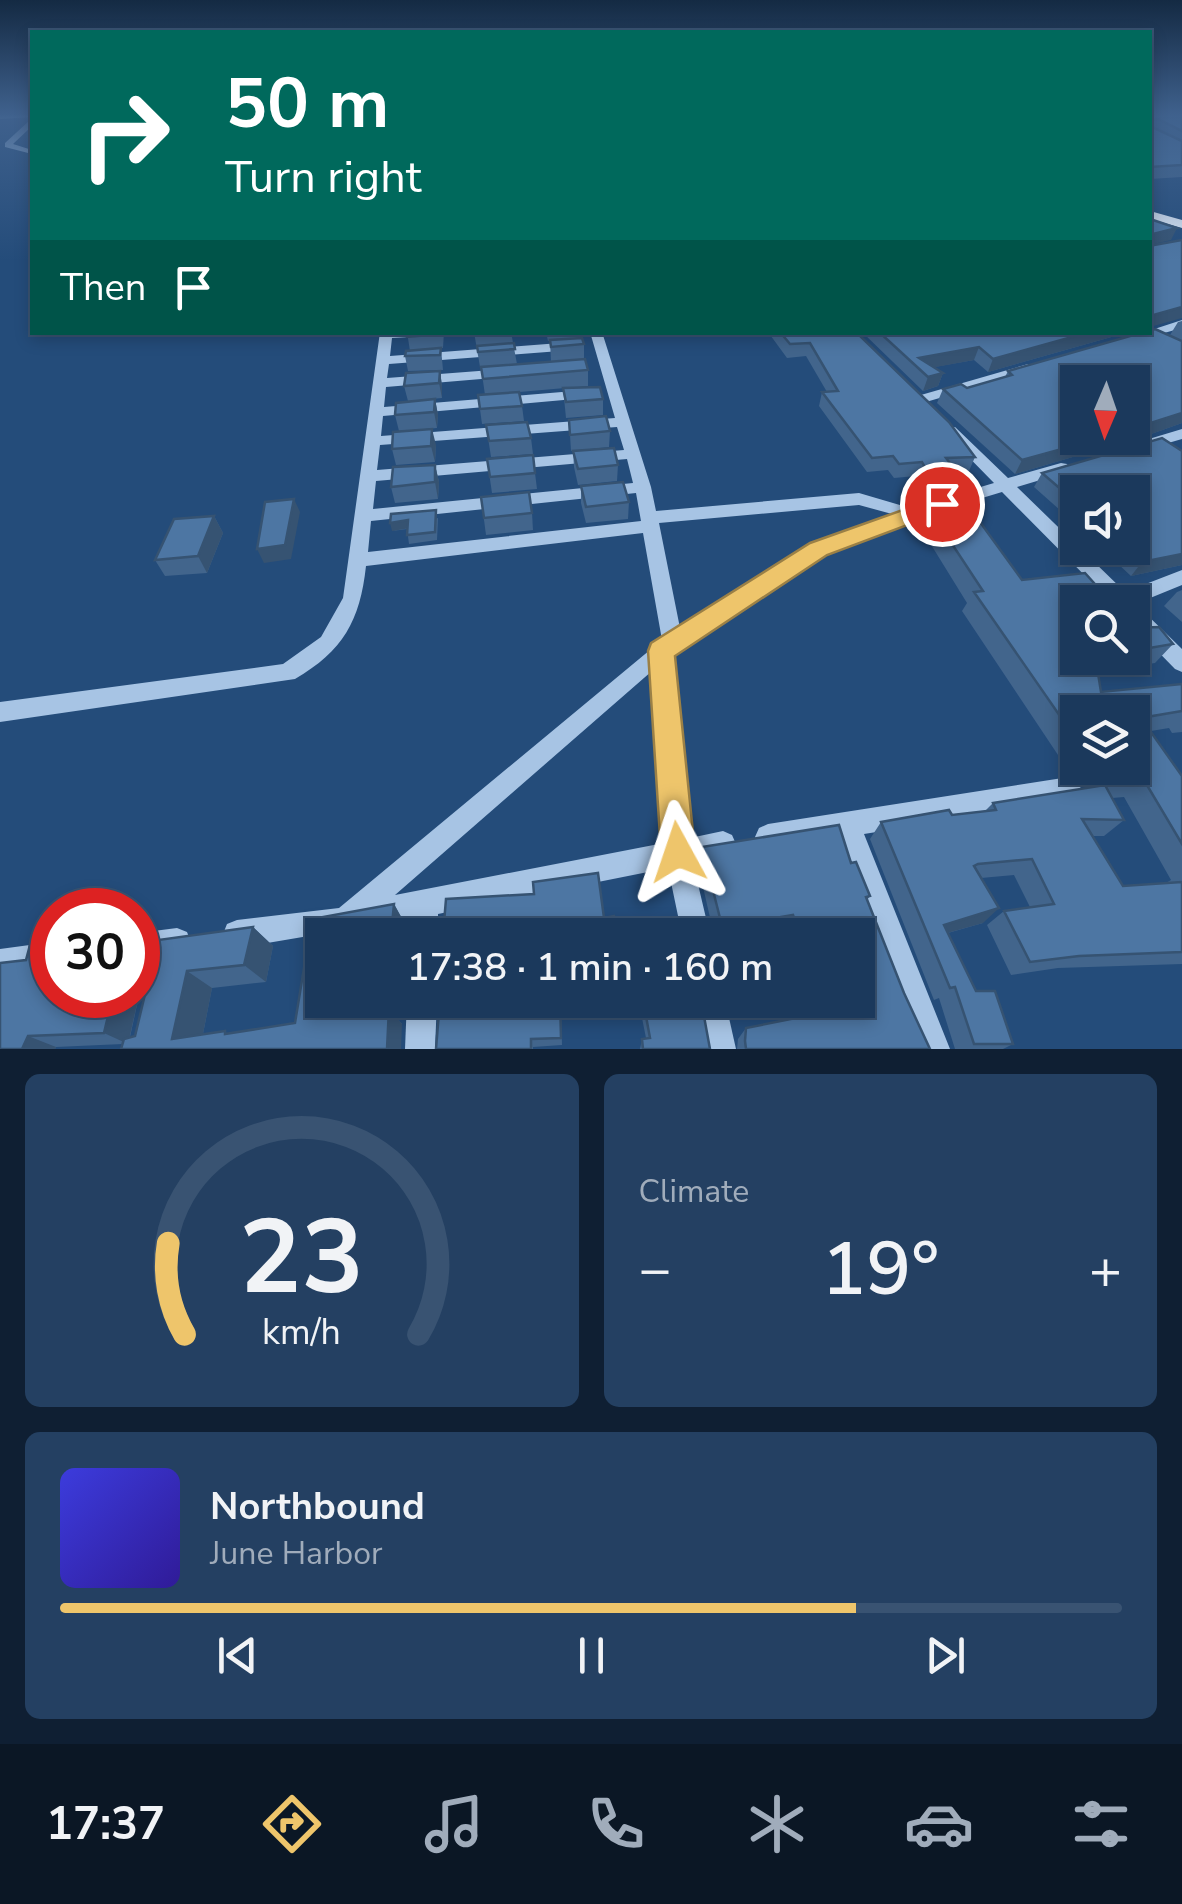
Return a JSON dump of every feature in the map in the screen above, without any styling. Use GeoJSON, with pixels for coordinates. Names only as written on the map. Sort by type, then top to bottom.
{"type":"FeatureCollection","features":[{"type":"Feature","properties":{"kind":"main road"},"geometry":{"type":"LineString","coordinates":[[1152,215],[1182,224]]}},
{"type":"Feature","properties":{"kind":"street"},"geometry":{"type":"LineString","coordinates":[[1152,332],[1182,324]]}},
{"type":"Feature","properties":{"kind":"street"},"geometry":{"type":"LineString","coordinates":[[0,712],[287,673],[326,650],[341,629],[353,598],[386,335]]}},
{"type":"Feature","properties":{"kind":"street"},"geometry":{"type":"LineString","coordinates":[[1130,339],[1142,335]]}},
{"type":"Feature","properties":{"kind":"street"},"geometry":{"type":"LineString","coordinates":[[1152,335],[1165,342]]}},
{"type":"Feature","properties":{"kind":"street"},"geometry":{"type":"LineString","coordinates":[[385,360],[597,338],[651,522],[667,649],[678,852],[692,918]]}},
{"type":"Feature","properties":{"kind":"street"},"geometry":{"type":"LineString","coordinates":[[919,400],[1053,361]]}},
{"type":"Feature","properties":{"kind":"street"},"geometry":{"type":"LineString","coordinates":[[587,366],[606,365]]}},
{"type":"Feature","properties":{"kind":"street"},"geometry":{"type":"LineString","coordinates":[[382,384],[512,372]]}},
{"type":"Feature","properties":{"kind":"street"},"geometry":{"type":"LineString","coordinates":[[905,386],[1106,585]]}},
{"type":"Feature","properties":{"kind":"street"},"geometry":{"type":"LineString","coordinates":[[378,412],[614,391]]}},
{"type":"Feature","properties":{"kind":"street"},"geometry":{"type":"LineString","coordinates":[[374,441],[623,422]]}},
{"type":"Feature","properties":{"kind":"street"},"geometry":{"type":"LineString","coordinates":[[1150,443],[1182,434]]}},
{"type":"Feature","properties":{"kind":"street"},"geometry":{"type":"LineString","coordinates":[[369,476],[632,454]]}},
{"type":"Feature","properties":{"kind":"street"},"geometry":{"type":"LineString","coordinates":[[348,918],[667,649],[819,549],[910,514],[1083,462]]}},
{"type":"Feature","properties":{"kind":"street"},"geometry":{"type":"LineString","coordinates":[[364,516],[643,487]]}},
{"type":"Feature","properties":{"kind":"street"},"geometry":{"type":"LineString","coordinates":[[357,560],[859,498],[910,514]]}},
{"type":"Feature","properties":{"kind":"street"},"geometry":{"type":"LineString","coordinates":[[1150,591],[1182,577]]}},
{"type":"Feature","properties":{"kind":"street"},"geometry":{"type":"LineString","coordinates":[[1150,631],[1182,664]]}},
{"type":"Feature","properties":{"kind":"street"},"geometry":{"type":"LineString","coordinates":[[348,918],[678,852],[1069,788]]}},
{"type":"Feature","properties":{"kind":"street"},"geometry":{"type":"LineString","coordinates":[[847,824],[935,1049]]}},
{"type":"Feature","properties":{"kind":"street"},"geometry":{"type":"LineString","coordinates":[[425,904],[425,918]]}},
{"type":"Feature","properties":{"kind":"street"},"geometry":{"type":"LineString","coordinates":[[160,945],[305,924]]}},
{"type":"Feature","properties":{"kind":"street"},"geometry":{"type":"LineString","coordinates":[[162,979],[169,944]]}},
{"type":"Feature","properties":{"kind":"street"},"geometry":{"type":"LineString","coordinates":[[0,963],[30,959]]}},
{"type":"Feature","properties":{"kind":"street"},"geometry":{"type":"LineString","coordinates":[[420,1049],[421,1018]]}},
{"type":"Feature","properties":{"kind":"street"},"geometry":{"type":"LineString","coordinates":[[714,1018],[721,1049]]}},
{"type":"Feature","properties":{"kind":"building"},"geometry":{"type":"Polygon","coordinates":[[[1152,163],[1182,163],[1152,167],[1152,163]]]}},
{"type":"Feature","properties":{"kind":"building"},"geometry":{"type":"Polygon","coordinates":[[[1152,220],[1177,228],[1153,234],[1154,245],[1182,240],[1182,307],[1152,315],[1152,220]]]}},
{"type":"Feature","properties":{"kind":"building"},"geometry":{"type":"Polygon","coordinates":[[[1155,329],[1182,341],[1182,413],[1150,423],[1150,365],[1060,365],[1060,450],[1022,460],[943,389],[961,384],[967,388],[1012,375],[1008,371],[1134,335],[1152,335],[1155,329]]]}},
{"type":"Feature","properties":{"kind":"building"},"geometry":{"type":"Polygon","coordinates":[[[782,335],[859,335],[949,422],[975,457],[946,458],[953,467],[926,469],[922,462],[899,464],[893,456],[872,458],[822,392],[838,391],[810,343],[790,344],[782,335]]]}},
{"type":"Feature","properties":{"kind":"building"},"geometry":{"type":"Polygon","coordinates":[[[882,335],[1079,335],[993,359],[979,347],[919,358],[943,373],[928,377],[882,335]]]}},
{"type":"Feature","properties":{"kind":"building"},"geometry":{"type":"Polygon","coordinates":[[[582,338],[584,344],[551,347],[550,340],[582,338]]]}},
{"type":"Feature","properties":{"kind":"building"},"geometry":{"type":"Polygon","coordinates":[[[514,343],[515,349],[478,352],[477,346],[514,343]]]}},
{"type":"Feature","properties":{"kind":"building"},"geometry":{"type":"Polygon","coordinates":[[[441,348],[440,355],[405,356],[406,351],[441,348]]]}},
{"type":"Feature","properties":{"kind":"building"},"geometry":{"type":"Polygon","coordinates":[[[585,359],[588,370],[483,379],[481,367],[585,359]]]}},
{"type":"Feature","properties":{"kind":"building"},"geometry":{"type":"Polygon","coordinates":[[[440,371],[439,383],[404,386],[406,373],[440,371]]]}},
{"type":"Feature","properties":{"kind":"building"},"geometry":{"type":"Polygon","coordinates":[[[600,387],[603,399],[566,402],[563,388],[600,387]]]}},
{"type":"Feature","properties":{"kind":"building"},"geometry":{"type":"Polygon","coordinates":[[[519,392],[522,406],[480,409],[478,395],[519,392]]]}},
{"type":"Feature","properties":{"kind":"building"},"geometry":{"type":"Polygon","coordinates":[[[435,399],[434,412],[395,415],[396,403],[435,399]]]}},
{"type":"Feature","properties":{"kind":"building"},"geometry":{"type":"Polygon","coordinates":[[[606,416],[610,431],[570,435],[569,420],[606,416]]]}},
{"type":"Feature","properties":{"kind":"building"},"geometry":{"type":"Polygon","coordinates":[[[527,422],[531,438],[489,441],[486,425],[527,422]]]}},
{"type":"Feature","properties":{"kind":"building"},"geometry":{"type":"Polygon","coordinates":[[[432,429],[431,446],[392,449],[393,432],[432,429]]]}},
{"type":"Feature","properties":{"kind":"building"},"geometry":{"type":"Polygon","coordinates":[[[1162,438],[1182,451],[1182,554],[1150,560],[1150,475],[1060,475],[1060,488],[1042,473],[1104,455],[1150,455],[1150,442],[1162,438]]]}},
{"type":"Feature","properties":{"kind":"building"},"geometry":{"type":"Polygon","coordinates":[[[614,448],[618,465],[578,469],[573,451],[614,448]]]}},
{"type":"Feature","properties":{"kind":"building"},"geometry":{"type":"Polygon","coordinates":[[[533,455],[535,473],[490,477],[487,459],[533,455]]]}},
{"type":"Feature","properties":{"kind":"building"},"geometry":{"type":"Polygon","coordinates":[[[435,465],[435,482],[391,487],[393,467],[435,465]]]}},
{"type":"Feature","properties":{"kind":"building"},"geometry":{"type":"Polygon","coordinates":[[[623,482],[629,502],[586,507],[581,486],[623,482]]]}},
{"type":"Feature","properties":{"kind":"building"},"geometry":{"type":"Polygon","coordinates":[[[529,492],[532,513],[484,518],[481,497],[529,492]]]}},
{"type":"Feature","properties":{"kind":"building"},"geometry":{"type":"Polygon","coordinates":[[[294,499],[285,545],[257,549],[265,502],[294,499]]]}},
{"type":"Feature","properties":{"kind":"building"},"geometry":{"type":"Polygon","coordinates":[[[964,500],[1022,580],[1085,573],[1096,585],[1060,585],[1060,675],[1098,675],[1101,692],[1182,684],[1182,711],[1150,716],[1150,695],[1060,695],[1060,716],[974,592],[983,591],[925,503],[964,500]]]}},
{"type":"Feature","properties":{"kind":"building"},"geometry":{"type":"Polygon","coordinates":[[[436,510],[435,532],[407,535],[408,520],[390,523],[391,514],[436,510]]]}},
{"type":"Feature","properties":{"kind":"building"},"geometry":{"type":"Polygon","coordinates":[[[214,516],[198,556],[155,560],[174,519],[214,516]]]}},
{"type":"Feature","properties":{"kind":"building"},"geometry":{"type":"Polygon","coordinates":[[[1150,627],[1159,627],[1173,644],[1150,648],[1150,627]]]}},
{"type":"Feature","properties":{"kind":"building"},"geometry":{"type":"Polygon","coordinates":[[[1150,731],[1182,776],[1182,844],[1147,785],[1150,785],[1150,731]]]}},
{"type":"Feature","properties":{"kind":"building"},"geometry":{"type":"Polygon","coordinates":[[[1105,785],[1124,820],[1082,819],[1123,886],[1182,882],[1182,952],[1030,962],[1004,911],[1054,904],[1032,859],[974,866],[999,908],[944,925],[976,991],[995,991],[1013,1044],[974,1044],[955,987],[950,988],[881,822],[949,810],[952,815],[996,810],[993,803],[1105,785]]]}},
{"type":"Feature","properties":{"kind":"building"},"geometry":{"type":"Polygon","coordinates":[[[839,825],[851,863],[856,862],[870,896],[866,897],[874,918],[720,918],[702,847],[839,825]]]}},
{"type":"Feature","properties":{"kind":"building"},"geometry":{"type":"Polygon","coordinates":[[[598,873],[604,918],[444,918],[446,899],[534,894],[533,882],[598,873]]]}},
{"type":"Feature","properties":{"kind":"building"},"geometry":{"type":"Polygon","coordinates":[[[394,904],[393,918],[317,918],[394,904]]]}},
{"type":"Feature","properties":{"kind":"building"},"geometry":{"type":"Polygon","coordinates":[[[875,920],[930,1049],[746,1049],[746,1028],[796,1018],[875,1018],[875,920]]]}},
{"type":"Feature","properties":{"kind":"building"},"geometry":{"type":"Polygon","coordinates":[[[253,927],[244,965],[187,971],[172,1039],[295,1023],[305,962],[305,1018],[389,1018],[387,1049],[121,1049],[124,1039],[135,1036],[139,1018],[160,1018],[160,940],[253,927]]]}},
{"type":"Feature","properties":{"kind":"building"},"geometry":{"type":"Polygon","coordinates":[[[30,945],[30,1018],[108,1018],[104,1033],[28,1036],[22,1049],[0,1049],[0,963],[26,960],[30,945]]]}},
{"type":"Feature","properties":{"kind":"building"},"geometry":{"type":"Polygon","coordinates":[[[439,1018],[560,1018],[561,1038],[531,1039],[531,1049],[436,1049],[439,1018]]]}},
{"type":"Feature","properties":{"kind":"building"},"geometry":{"type":"Polygon","coordinates":[[[646,1018],[704,1018],[710,1049],[643,1049],[642,1039],[650,1038],[646,1018]]]}},
{"type":"Feature","properties":{"kind":"route"},"geometry":{"type":"LineString","coordinates":[[678,852],[661,651],[819,549],[942,504]]}}]}
